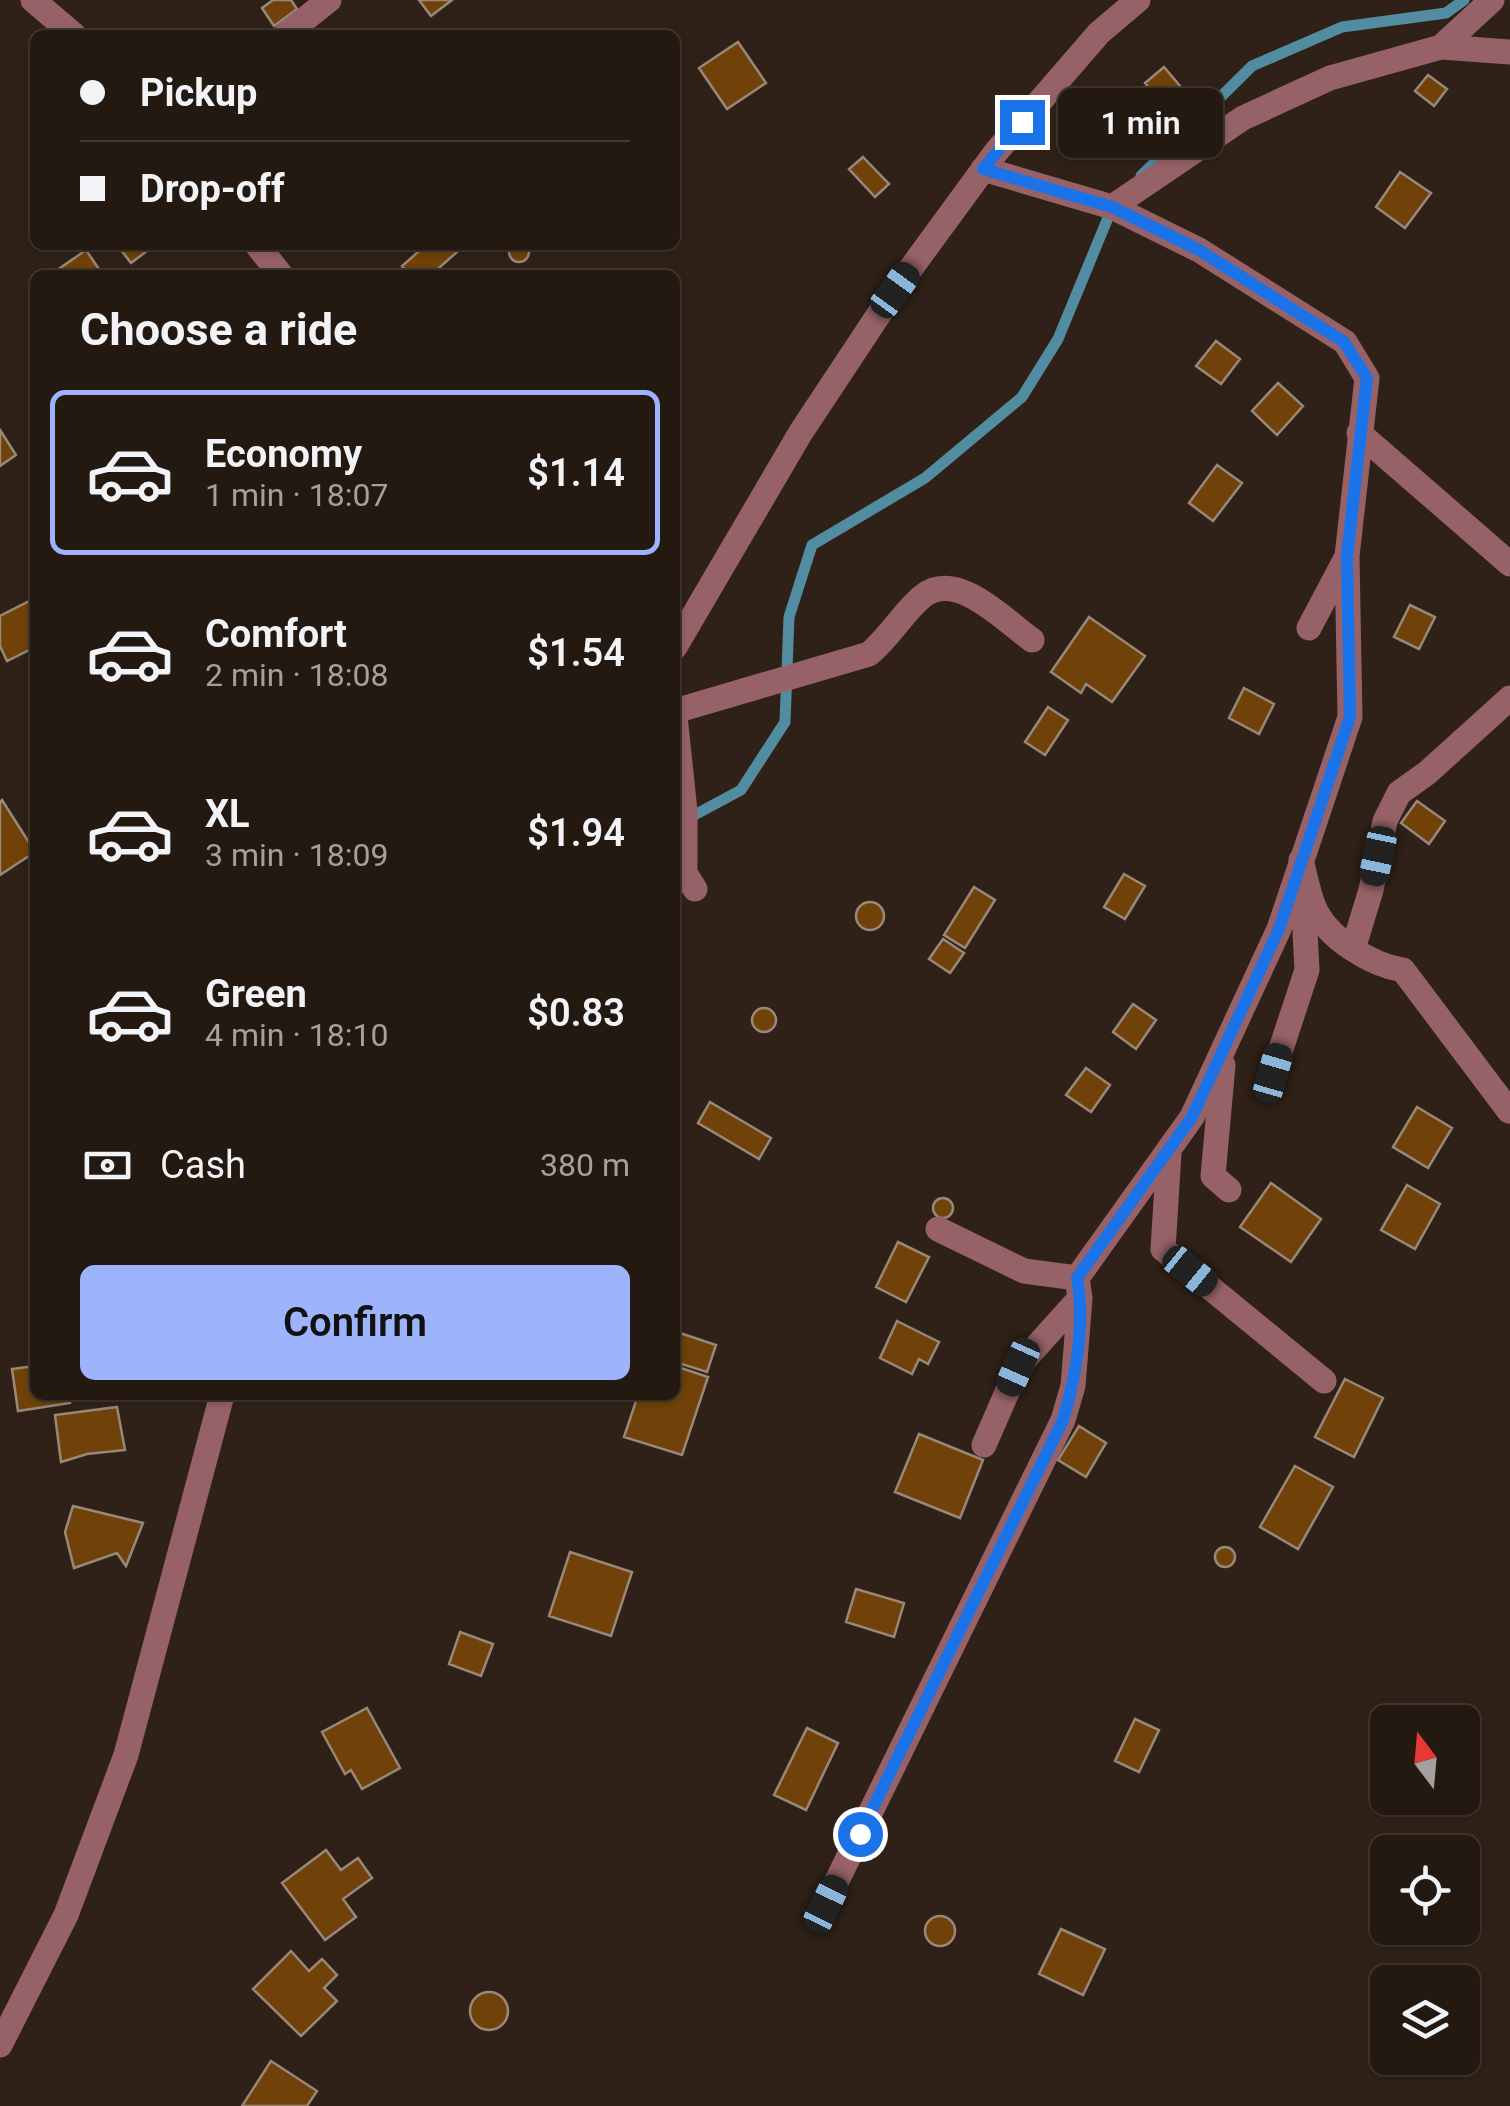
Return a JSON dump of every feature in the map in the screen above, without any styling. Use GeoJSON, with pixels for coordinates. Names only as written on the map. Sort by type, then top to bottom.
{"type":"FeatureCollection","features":[{"type":"Feature","properties":{"kind":"street"},"geometry":{"type":"LineString","coordinates":[[33,0],[68,30]]}},
{"type":"Feature","properties":{"kind":"street"},"geometry":{"type":"LineString","coordinates":[[291,30],[328,0]]}},
{"type":"Feature","properties":{"kind":"street"},"geometry":{"type":"LineString","coordinates":[[680,639],[800,432],[895,290],[983,169],[1099,33],[1138,0]]}},
{"type":"Feature","properties":{"kind":"street"},"geometry":{"type":"LineString","coordinates":[[1441,48],[1492,0]]}},
{"type":"Feature","properties":{"kind":"street"},"geometry":{"type":"LineString","coordinates":[[1112,207],[1242,118],[1330,78],[1441,48],[1510,52]]}},
{"type":"Feature","properties":{"kind":"street"},"geometry":{"type":"LineString","coordinates":[[983,169],[1112,207],[1199,250],[1344,342],[1367,378],[1347,556],[1350,717],[1279,929],[1192,1117],[1079,1288],[1018,1367],[984,1445]]}},
{"type":"Feature","properties":{"kind":"street"},"geometry":{"type":"LineString","coordinates":[[261,250],[277,270]]}},
{"type":"Feature","properties":{"kind":"street"},"geometry":{"type":"LineString","coordinates":[[1359,432],[1510,564]]}},
{"type":"Feature","properties":{"kind":"street"},"geometry":{"type":"LineString","coordinates":[[1310,628],[1347,556]]}},
{"type":"Feature","properties":{"kind":"street"},"geometry":{"type":"LineString","coordinates":[[680,711],[870,654],[924,596],[937,589],[954,587],[972,596],[1032,640]]}},
{"type":"Feature","properties":{"kind":"street"},"geometry":{"type":"LineString","coordinates":[[1353,949],[1371,890],[1385,821],[1399,793],[1427,774],[1510,698]]}},
{"type":"Feature","properties":{"kind":"street"},"geometry":{"type":"LineString","coordinates":[[680,767],[685,873],[695,889]]}},
{"type":"Feature","properties":{"kind":"street"},"geometry":{"type":"LineString","coordinates":[[1301,860],[1314,910],[1353,949],[1385,967],[1403,970],[1509,1111]]}},
{"type":"Feature","properties":{"kind":"street"},"geometry":{"type":"LineString","coordinates":[[1273,1073],[1307,970],[1301,860]]}},
{"type":"Feature","properties":{"kind":"street"},"geometry":{"type":"LineString","coordinates":[[1224,1050],[1213,1176],[1229,1190]]}},
{"type":"Feature","properties":{"kind":"street"},"geometry":{"type":"LineString","coordinates":[[1169,1150],[1162,1249],[1324,1381]]}},
{"type":"Feature","properties":{"kind":"street"},"geometry":{"type":"LineString","coordinates":[[938,1230],[1024,1271],[1079,1288]]}},
{"type":"Feature","properties":{"kind":"street"},"geometry":{"type":"LineString","coordinates":[[826,1904],[1063,1420],[1073,1386],[1079,1288]]}},
{"type":"Feature","properties":{"kind":"street"},"geometry":{"type":"LineString","coordinates":[[205,1400],[214,1425]]}},
{"type":"Feature","properties":{"kind":"street"},"geometry":{"type":"LineString","coordinates":[[0,2045],[66,1915],[126,1755],[221,1400]]}},
{"type":"Feature","properties":{"kind":"building"},"geometry":{"type":"Polygon","coordinates":[[[273,0],[291,0],[297,9],[274,26],[262,8],[273,0]]]}},
{"type":"Feature","properties":{"kind":"building"},"geometry":{"type":"Polygon","coordinates":[[[419,0],[452,0],[431,16],[419,0]]]}},
{"type":"Feature","properties":{"kind":"building"},"geometry":{"type":"Polygon","coordinates":[[[738,42],[766,83],[727,109],[699,68],[738,42]]]}},
{"type":"Feature","properties":{"kind":"building"},"geometry":{"type":"Polygon","coordinates":[[[1164,67],[1181,87],[1161,103],[1145,83],[1164,67]]]}},
{"type":"Feature","properties":{"kind":"building"},"geometry":{"type":"Polygon","coordinates":[[[1428,75],[1447,89],[1434,106],[1415,91],[1428,75]]]}},
{"type":"Feature","properties":{"kind":"building"},"geometry":{"type":"Polygon","coordinates":[[[863,157],[889,184],[875,197],[849,169],[863,157]]]}},
{"type":"Feature","properties":{"kind":"building"},"geometry":{"type":"Polygon","coordinates":[[[1400,172],[1431,193],[1405,228],[1376,207],[1400,172]]]}},
{"type":"Feature","properties":{"kind":"building"},"geometry":{"type":"Polygon","coordinates":[[[86,250],[100,270],[57,270],[86,250]]]}},
{"type":"Feature","properties":{"kind":"building"},"geometry":{"type":"Polygon","coordinates":[[[121,250],[148,250],[131,263],[121,250]]]}},
{"type":"Feature","properties":{"kind":"building"},"geometry":{"type":"Polygon","coordinates":[[[420,250],[457,252],[437,270],[406,270],[402,266],[420,250]]]}},
{"type":"Feature","properties":{"kind":"building"},"geometry":{"type":"Polygon","coordinates":[[[510,250],[528,250],[526,259],[519,262],[509,252],[510,250]]]}},
{"type":"Feature","properties":{"kind":"building"},"geometry":{"type":"Polygon","coordinates":[[[1216,341],[1240,359],[1221,384],[1196,366],[1216,341]]]}},
{"type":"Feature","properties":{"kind":"building"},"geometry":{"type":"Polygon","coordinates":[[[1278,383],[1303,406],[1277,435],[1252,411],[1278,383]]]}},
{"type":"Feature","properties":{"kind":"building"},"geometry":{"type":"Polygon","coordinates":[[[0,430],[16,455],[0,466],[0,430]]]}},
{"type":"Feature","properties":{"kind":"building"},"geometry":{"type":"Polygon","coordinates":[[[1217,465],[1242,483],[1213,521],[1189,503],[1217,465]]]}},
{"type":"Feature","properties":{"kind":"building"},"geometry":{"type":"Polygon","coordinates":[[[30,601],[30,650],[7,661],[0,646],[0,616],[30,601]]]}},
{"type":"Feature","properties":{"kind":"building"},"geometry":{"type":"Polygon","coordinates":[[[1410,605],[1435,617],[1419,649],[1394,637],[1410,605]]]}},
{"type":"Feature","properties":{"kind":"building"},"geometry":{"type":"Polygon","coordinates":[[[1089,617],[1145,656],[1112,702],[1086,684],[1081,693],[1051,672],[1089,617]]]}},
{"type":"Feature","properties":{"kind":"building"},"geometry":{"type":"Polygon","coordinates":[[[1244,688],[1274,704],[1259,734],[1229,718],[1244,688]]]}},
{"type":"Feature","properties":{"kind":"building"},"geometry":{"type":"Polygon","coordinates":[[[1048,707],[1068,720],[1045,755],[1025,742],[1048,707]]]}},
{"type":"Feature","properties":{"kind":"building"},"geometry":{"type":"Polygon","coordinates":[[[1417,801],[1445,821],[1429,844],[1401,823],[1417,801]]]}},
{"type":"Feature","properties":{"kind":"building"},"geometry":{"type":"Polygon","coordinates":[[[0,802],[30,844],[30,855],[0,875],[0,802]]]}},
{"type":"Feature","properties":{"kind":"building"},"geometry":{"type":"Polygon","coordinates":[[[1124,874],[1145,886],[1125,919],[1104,907],[1124,874]]]}},
{"type":"Feature","properties":{"kind":"building"},"geometry":{"type":"Polygon","coordinates":[[[974,887],[995,900],[965,948],[944,935],[974,887]]]}},
{"type":"Feature","properties":{"kind":"building"},"geometry":{"type":"Polygon","coordinates":[[[870,902],[880,906],[884,916],[880,926],[870,930],[860,926],[856,916],[860,906],[870,902]]]}},
{"type":"Feature","properties":{"kind":"building"},"geometry":{"type":"Polygon","coordinates":[[[943,939],[964,953],[950,973],[929,959],[943,939]]]}},
{"type":"Feature","properties":{"kind":"building"},"geometry":{"type":"Polygon","coordinates":[[[1133,1004],[1156,1020],[1136,1049],[1113,1032],[1133,1004]]]}},
{"type":"Feature","properties":{"kind":"building"},"geometry":{"type":"Polygon","coordinates":[[[764,1008],[773,1011],[773,1029],[764,1032],[755,1029],[752,1020],[755,1011],[764,1008]]]}},
{"type":"Feature","properties":{"kind":"building"},"geometry":{"type":"Polygon","coordinates":[[[1086,1068],[1110,1085],[1091,1112],[1066,1095],[1086,1068]]]}},
{"type":"Feature","properties":{"kind":"building"},"geometry":{"type":"Polygon","coordinates":[[[710,1102],[771,1138],[759,1159],[698,1123],[710,1102]]]}},
{"type":"Feature","properties":{"kind":"building"},"geometry":{"type":"Polygon","coordinates":[[[1417,1107],[1452,1128],[1428,1168],[1393,1147],[1417,1107]]]}},
{"type":"Feature","properties":{"kind":"building"},"geometry":{"type":"Polygon","coordinates":[[[1271,1183],[1321,1219],[1291,1262],[1240,1227],[1271,1183]]]}},
{"type":"Feature","properties":{"kind":"building"},"geometry":{"type":"Polygon","coordinates":[[[1407,1185],[1440,1204],[1415,1249],[1381,1230],[1407,1185]]]}},
{"type":"Feature","properties":{"kind":"building"},"geometry":{"type":"Polygon","coordinates":[[[943,1198],[953,1208],[943,1218],[933,1208],[943,1198]]]}},
{"type":"Feature","properties":{"kind":"building"},"geometry":{"type":"Polygon","coordinates":[[[898,1242],[929,1257],[906,1302],[876,1287],[898,1242]]]}},
{"type":"Feature","properties":{"kind":"building"},"geometry":{"type":"Polygon","coordinates":[[[897,1321],[939,1342],[928,1364],[919,1359],[912,1374],[880,1358],[897,1321]]]}},
{"type":"Feature","properties":{"kind":"building"},"geometry":{"type":"Polygon","coordinates":[[[680,1333],[716,1345],[707,1372],[680,1364],[680,1333]]]}},
{"type":"Feature","properties":{"kind":"building"},"geometry":{"type":"Polygon","coordinates":[[[30,1367],[30,1400],[70,1403],[18,1411],[12,1369],[30,1367]]]}},
{"type":"Feature","properties":{"kind":"building"},"geometry":{"type":"Polygon","coordinates":[[[680,1368],[708,1377],[682,1455],[624,1437],[636,1400],[680,1400],[680,1368]]]}},
{"type":"Feature","properties":{"kind":"building"},"geometry":{"type":"Polygon","coordinates":[[[1345,1379],[1383,1398],[1354,1457],[1315,1437],[1345,1379]]]}},
{"type":"Feature","properties":{"kind":"building"},"geometry":{"type":"Polygon","coordinates":[[[117,1407],[125,1450],[87,1454],[61,1462],[55,1415],[117,1407]]]}},
{"type":"Feature","properties":{"kind":"building"},"geometry":{"type":"Polygon","coordinates":[[[1079,1426],[1106,1443],[1086,1477],[1058,1460],[1079,1426]]]}},
{"type":"Feature","properties":{"kind":"building"},"geometry":{"type":"Polygon","coordinates":[[[919,1434],[983,1460],[960,1518],[895,1492],[919,1434]]]}},
{"type":"Feature","properties":{"kind":"building"},"geometry":{"type":"Polygon","coordinates":[[[1295,1466],[1333,1487],[1298,1549],[1260,1527],[1295,1466]]]}},
{"type":"Feature","properties":{"kind":"building"},"geometry":{"type":"Polygon","coordinates":[[[73,1506],[143,1523],[126,1566],[117,1553],[74,1568],[65,1532],[73,1506]]]}},
{"type":"Feature","properties":{"kind":"building"},"geometry":{"type":"Polygon","coordinates":[[[1225,1547],[1235,1557],[1225,1567],[1215,1557],[1225,1547]]]}},
{"type":"Feature","properties":{"kind":"building"},"geometry":{"type":"Polygon","coordinates":[[[570,1552],[632,1572],[611,1636],[549,1616],[570,1552]]]}},
{"type":"Feature","properties":{"kind":"building"},"geometry":{"type":"Polygon","coordinates":[[[856,1589],[904,1603],[894,1637],[846,1622],[856,1589]]]}},
{"type":"Feature","properties":{"kind":"building"},"geometry":{"type":"Polygon","coordinates":[[[460,1632],[493,1644],[481,1676],[449,1664],[460,1632]]]}},
{"type":"Feature","properties":{"kind":"building"},"geometry":{"type":"Polygon","coordinates":[[[367,1708],[400,1768],[362,1789],[351,1770],[345,1774],[322,1732],[367,1708]]]}},
{"type":"Feature","properties":{"kind":"building"},"geometry":{"type":"Polygon","coordinates":[[[1135,1719],[1159,1730],[1139,1772],[1115,1761],[1135,1719]]]}},
{"type":"Feature","properties":{"kind":"building"},"geometry":{"type":"Polygon","coordinates":[[[807,1728],[838,1743],[806,1810],[774,1795],[807,1728]]]}},
{"type":"Feature","properties":{"kind":"building"},"geometry":{"type":"Polygon","coordinates":[[[326,1850],[341,1870],[358,1858],[372,1878],[343,1899],[356,1917],[325,1940],[282,1883],[326,1850]]]}},
{"type":"Feature","properties":{"kind":"building"},"geometry":{"type":"Polygon","coordinates":[[[940,1916],[951,1920],[955,1931],[951,1942],[940,1946],[929,1942],[925,1931],[929,1920],[940,1916]]]}},
{"type":"Feature","properties":{"kind":"building"},"geometry":{"type":"Polygon","coordinates":[[[1061,1929],[1105,1949],[1083,1995],[1039,1974],[1061,1929]]]}},
{"type":"Feature","properties":{"kind":"building"},"geometry":{"type":"Polygon","coordinates":[[[291,1951],[309,1971],[322,1959],[337,1975],[324,1988],[337,2001],[301,2036],[253,1989],[291,1951]]]}},
{"type":"Feature","properties":{"kind":"building"},"geometry":{"type":"Polygon","coordinates":[[[489,1992],[503,1997],[508,2011],[503,2025],[489,2030],[475,2025],[470,2011],[475,1997],[489,1992]]]}},
{"type":"Feature","properties":{"kind":"building"},"geometry":{"type":"Polygon","coordinates":[[[271,2061],[317,2091],[307,2106],[242,2106],[271,2061]]]}},
{"type":"Feature","properties":{"kind":"waterway"},"geometry":{"type":"LineString","coordinates":[[1141,176],[1252,66],[1342,27],[1446,13],[1464,0]]}},
{"type":"Feature","properties":{"kind":"waterway"},"geometry":{"type":"LineString","coordinates":[[687,819],[741,790],[785,722],[789,617],[812,545],[925,478],[1022,397],[1058,339],[1112,208]]}},
{"type":"Feature","properties":{"kind":"route"},"geometry":{"type":"LineString","coordinates":[[860,1834],[1063,1420],[1073,1386],[1080,1298],[1077,1278],[1192,1117],[1279,929],[1350,717],[1347,556],[1367,378],[1344,342],[1199,250],[1112,207],[983,169],[1022,122]]}}]}
